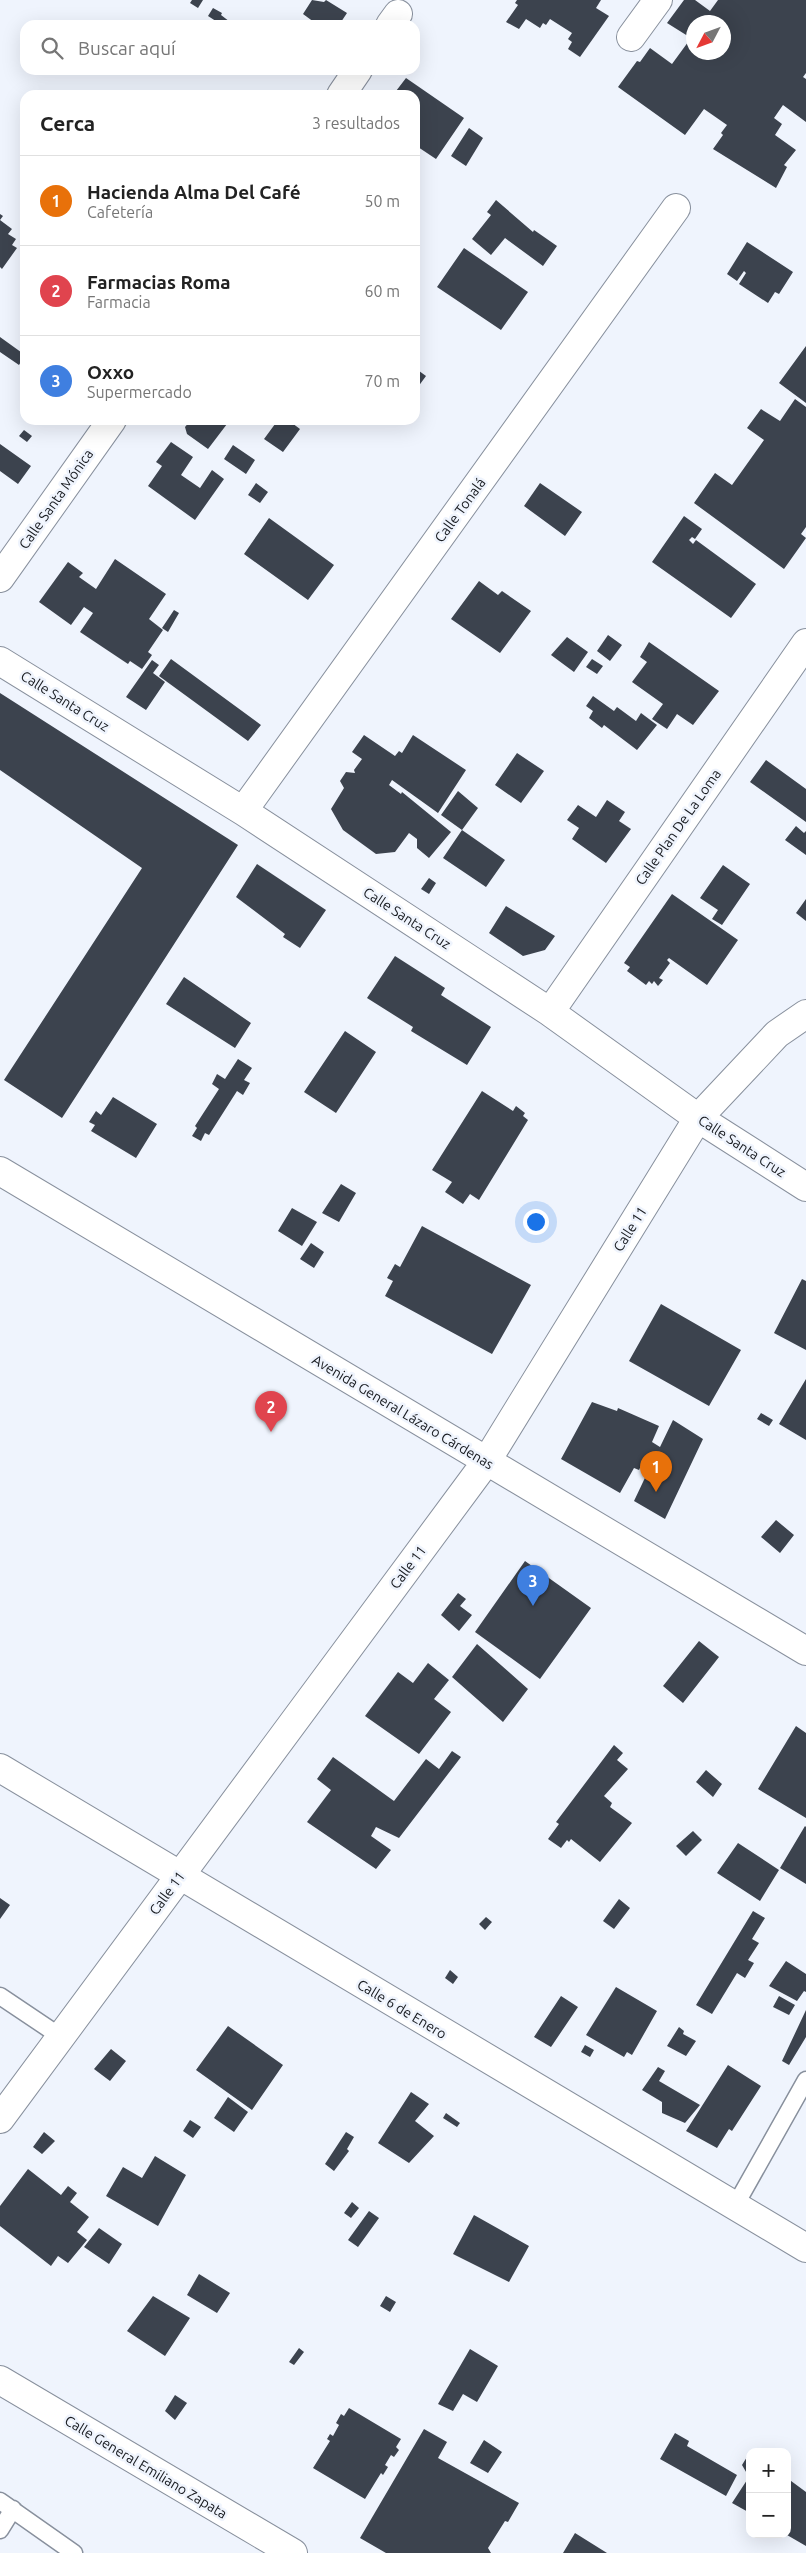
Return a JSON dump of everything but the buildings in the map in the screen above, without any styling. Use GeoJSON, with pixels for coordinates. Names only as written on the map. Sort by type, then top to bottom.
{"type":"FeatureCollection","features":[{"type":"Feature","properties":{"kind":"street"},"geometry":{"type":"LineString","coordinates":[[631,37],[658,0]]}},
{"type":"Feature","properties":{"kind":"street"},"geometry":{"type":"LineString","coordinates":[[344,90],[355,75]]}},
{"type":"Feature","properties":{"kind":"street","name":"Calle Tonalá"},"geometry":{"type":"LineString","coordinates":[[244,811],[676,208]]}},
{"type":"Feature","properties":{"kind":"street","name":"Calle Santa Mónica"},"geometry":{"type":"LineString","coordinates":[[0,578],[108,425]]}},
{"type":"Feature","properties":{"kind":"street","name":"Calle Plan De La Loma"},"geometry":{"type":"LineString","coordinates":[[550,1012],[806,642]]}},
{"type":"Feature","properties":{"kind":"street","name":"Calle Santa Cruz"},"geometry":{"type":"LineString","coordinates":[[0,660],[244,811],[550,1012],[698,1118],[806,1187]]}},
{"type":"Feature","properties":{"kind":"street","name":"Calle 11"},"geometry":{"type":"LineString","coordinates":[[0,2119],[486,1462],[698,1118],[777,1034],[806,1014]]}},
{"type":"Feature","properties":{"kind":"street","name":"Avenida General Lázaro Cárdenas"},"geometry":{"type":"LineString","coordinates":[[0,1170],[486,1462],[806,1651]]}},
{"type":"Feature","properties":{"kind":"street","name":"Calle 6 de Enero"},"geometry":{"type":"LineString","coordinates":[[0,1768],[180,1877],[806,2248]]}},
{"type":"Feature","properties":{"kind":"street","name":"Calle General Emiliano Zapata"},"geometry":{"type":"LineString","coordinates":[[0,2380],[293,2553]]}},
{"type":"Feature","properties":{"kind":"lane"},"geometry":{"type":"LineString","coordinates":[[0,1996],[61,2037]]}},
{"type":"Feature","properties":{"kind":"lane"},"geometry":{"type":"LineString","coordinates":[[735,2206],[806,2080]]}},
{"type":"Feature","properties":{"kind":"lane"},"geometry":{"type":"LineString","coordinates":[[0,2530],[6,2505],[74,2553]]}},
{"type":"Feature","properties":{"kind":"place","name":"Farmacias Roma"},"geometry":{"type":"Point","coordinates":[271,1432]}},
{"type":"Feature","properties":{"kind":"place","name":"Hacienda Alma Del Café"},"geometry":{"type":"Point","coordinates":[656,1492]}},
{"type":"Feature","properties":{"kind":"place","name":"Oxxo"},"geometry":{"type":"Point","coordinates":[533,1606]}}]}
